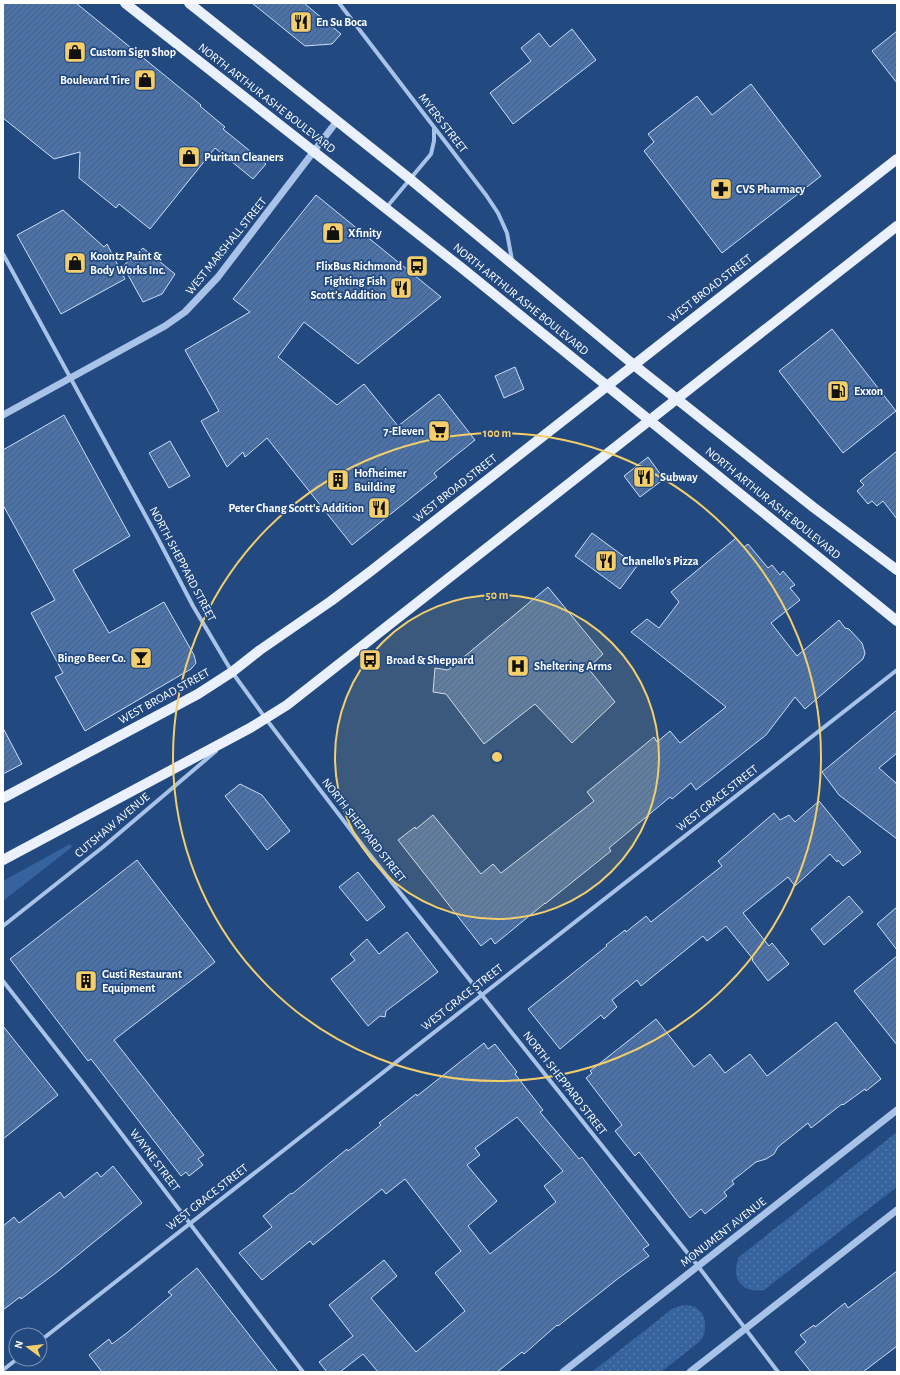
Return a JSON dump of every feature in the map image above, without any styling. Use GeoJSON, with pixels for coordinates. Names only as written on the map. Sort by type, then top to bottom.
{"type":"FeatureCollection","features":[{"type":"Feature","properties":{"kind":"main road","name":"NORTH ARTHUR ASHE BOULEVARD"},"geometry":{"type":"LineString","coordinates":[[125,3],[386,208],[897,621]]}},
{"type":"Feature","properties":{"kind":"main road","name":"NORTH ARTHUR ASHE BOULEVARD"},"geometry":{"type":"LineString","coordinates":[[189,3],[410,179],[634,365],[897,570]]}},
{"type":"Feature","properties":{"kind":"main road","name":"WEST BROAD STREET"},"geometry":{"type":"LineString","coordinates":[[3,798],[198,694],[232,672],[260,650],[331,601],[371,571],[897,159]]}},
{"type":"Feature","properties":{"kind":"main road"},"geometry":{"type":"LineString","coordinates":[[3,860],[232,738],[287,705],[897,226]]}},
{"type":"Feature","properties":{"kind":"street","name":"MYERS STREET"},"geometry":{"type":"LineString","coordinates":[[339,3],[486,194],[498,213],[506,233],[512,265]]}},
{"type":"Feature","properties":{"kind":"street","name":"WEST MARSHALL STREET"},"geometry":{"type":"LineString","coordinates":[[3,415],[165,326],[185,312],[218,277],[337,121]]}},
{"type":"Feature","properties":{"kind":"street"},"geometry":{"type":"LineString","coordinates":[[386,208],[431,154],[434,141],[434,127]]}},
{"type":"Feature","properties":{"kind":"street","name":"NORTH SHEPPARD STREET"},"geometry":{"type":"LineString","coordinates":[[3,254],[156,534],[193,606],[232,672],[366,850],[698,1266],[778,1372]]}},
{"type":"Feature","properties":{"kind":"street","name":"WEST GRACE STREET"},"geometry":{"type":"LineString","coordinates":[[48,1335],[897,670]]}},
{"type":"Feature","properties":{"kind":"street","name":"CUTSHAW AVENUE"},"geometry":{"type":"LineString","coordinates":[[3,926],[103,847],[232,738]]}},
{"type":"Feature","properties":{"kind":"street","name":"WAYNE STREET"},"geometry":{"type":"LineString","coordinates":[[3,981],[304,1372]]}},
{"type":"Feature","properties":{"kind":"street","name":"MONUMENT AVENUE"},"geometry":{"type":"LineString","coordinates":[[563,1372],[897,1110]]}},
{"type":"Feature","properties":{"kind":"street"},"geometry":{"type":"LineString","coordinates":[[690,1372],[897,1210]]}},
{"type":"Feature","properties":{"kind":"shaded area"},"geometry":{"type":"Polygon","coordinates":[[[70,844],[72,847],[3,901],[3,881],[70,844]]]}},
{"type":"Feature","properties":{"kind":"shaded area"},"geometry":{"type":"Polygon","coordinates":[[[897,1132],[897,1187],[764,1290],[756,1291],[744,1287],[740,1283],[736,1272],[739,1257],[897,1132]]]}},
{"type":"Feature","properties":{"kind":"shaded area"},"geometry":{"type":"Polygon","coordinates":[[[687,1305],[695,1307],[702,1313],[705,1321],[703,1337],[698,1343],[661,1372],[592,1372],[672,1309],[687,1305]]]}},
{"type":"Feature","properties":{"kind":"building"},"geometry":{"type":"Polygon","coordinates":[[[3,3],[76,3],[201,105],[200,106],[225,127],[223,129],[266,164],[253,179],[215,148],[150,229],[119,204],[116,208],[79,178],[80,152],[54,159],[3,118],[3,3]]]}},
{"type":"Feature","properties":{"kind":"building","name":"En Su Boca"},"geometry":{"type":"Polygon","coordinates":[[[252,3],[304,3],[341,34],[332,44],[305,46],[252,3]]]}},
{"type":"Feature","properties":{"kind":"building"},"geometry":{"type":"Polygon","coordinates":[[[572,29],[596,60],[513,124],[490,93],[531,61],[521,48],[539,33],[550,47],[572,29]]]}},
{"type":"Feature","properties":{"kind":"building"},"geometry":{"type":"Polygon","coordinates":[[[897,31],[897,83],[872,51],[897,31]]]}},
{"type":"Feature","properties":{"kind":"building"},"geometry":{"type":"Polygon","coordinates":[[[751,84],[821,176],[722,253],[644,151],[654,142],[648,134],[697,96],[712,115],[751,84]]]}},
{"type":"Feature","properties":{"kind":"building"},"geometry":{"type":"Polygon","coordinates":[[[316,195],[441,297],[358,364],[304,322],[278,357],[337,405],[364,384],[398,426],[439,394],[475,440],[434,473],[437,477],[352,545],[267,438],[245,457],[243,452],[227,467],[201,421],[219,411],[185,350],[250,312],[233,299],[316,195]]]}},
{"type":"Feature","properties":{"kind":"building","name":"Koontz Paint & Body Works Inc."},"geometry":{"type":"Polygon","coordinates":[[[63,210],[104,247],[107,244],[125,279],[61,314],[17,235],[63,210]]]}},
{"type":"Feature","properties":{"kind":"building"},"geometry":{"type":"Polygon","coordinates":[[[143,248],[175,274],[162,294],[143,302],[123,266],[143,248]]]}},
{"type":"Feature","properties":{"kind":"building","name":"Exxon"},"geometry":{"type":"Polygon","coordinates":[[[832,329],[896,411],[843,453],[779,371],[832,329]]]}},
{"type":"Feature","properties":{"kind":"building"},"geometry":{"type":"Polygon","coordinates":[[[515,367],[524,389],[504,398],[495,376],[515,367]]]}},
{"type":"Feature","properties":{"kind":"building"},"geometry":{"type":"Polygon","coordinates":[[[64,415],[130,536],[73,570],[109,633],[164,602],[194,655],[196,663],[191,669],[85,731],[55,677],[63,673],[31,613],[55,600],[3,505],[3,450],[64,415]]]}},
{"type":"Feature","properties":{"kind":"building"},"geometry":{"type":"Polygon","coordinates":[[[170,441],[190,476],[169,488],[149,453],[170,441]]]}},
{"type":"Feature","properties":{"kind":"building"},"geometry":{"type":"Polygon","coordinates":[[[897,451],[897,519],[883,501],[877,506],[872,501],[868,504],[857,491],[864,485],[860,481],[897,451]]]}},
{"type":"Feature","properties":{"kind":"building","name":"Subway"},"geometry":{"type":"Polygon","coordinates":[[[648,457],[664,479],[640,497],[624,476],[648,457]]]}},
{"type":"Feature","properties":{"kind":"building","name":"Chanello's Pizza"},"geometry":{"type":"Polygon","coordinates":[[[592,533],[637,566],[620,589],[575,556],[592,533]]]}},
{"type":"Feature","properties":{"kind":"building"},"geometry":{"type":"Polygon","coordinates":[[[736,538],[744,547],[748,544],[768,568],[772,565],[780,575],[783,571],[795,585],[790,588],[800,600],[771,623],[797,656],[839,620],[845,628],[849,629],[862,643],[865,653],[863,659],[805,709],[795,697],[766,735],[696,790],[691,783],[672,799],[670,797],[609,848],[611,851],[495,944],[491,938],[481,946],[398,840],[415,827],[416,829],[433,815],[481,874],[493,864],[501,873],[594,801],[587,792],[654,737],[657,742],[670,731],[680,743],[726,707],[631,632],[647,619],[659,628],[679,602],[671,592],[736,538]]]}},
{"type":"Feature","properties":{"kind":"building","name":"Sheltering Arms"},"geometry":{"type":"Polygon","coordinates":[[[548,587],[603,654],[588,668],[615,702],[572,743],[535,704],[484,744],[446,694],[433,692],[435,668],[448,670],[548,587]]]}},
{"type":"Feature","properties":{"kind":"building"},"geometry":{"type":"Polygon","coordinates":[[[897,710],[897,753],[879,768],[896,783],[897,839],[839,795],[822,772],[897,710]]]}},
{"type":"Feature","properties":{"kind":"building"},"geometry":{"type":"Polygon","coordinates":[[[3,728],[22,764],[3,774],[3,728]]]}},
{"type":"Feature","properties":{"kind":"building"},"geometry":{"type":"Polygon","coordinates":[[[240,784],[262,795],[290,831],[267,850],[225,796],[240,784]]]}},
{"type":"Feature","properties":{"kind":"building"},"geometry":{"type":"Polygon","coordinates":[[[819,801],[861,852],[843,866],[830,854],[795,886],[788,877],[743,913],[769,946],[772,943],[789,964],[768,981],[752,960],[753,959],[726,926],[707,941],[703,936],[641,986],[637,980],[612,1000],[617,1007],[604,1019],[601,1015],[560,1049],[528,1009],[625,930],[626,932],[646,916],[651,922],[722,866],[718,861],[774,813],[780,820],[789,815],[795,822],[819,801]]]}},
{"type":"Feature","properties":{"kind":"building"},"geometry":{"type":"Polygon","coordinates":[[[137,860],[215,962],[114,1040],[204,1155],[198,1159],[203,1165],[189,1176],[186,1172],[181,1176],[91,1059],[88,1061],[10,959],[137,860]]]}},
{"type":"Feature","properties":{"kind":"building"},"geometry":{"type":"Polygon","coordinates":[[[358,872],[385,907],[367,921],[339,887],[358,872]]]}},
{"type":"Feature","properties":{"kind":"building"},"geometry":{"type":"Polygon","coordinates":[[[849,896],[863,912],[824,945],[811,929],[849,896]]]}},
{"type":"Feature","properties":{"kind":"building"},"geometry":{"type":"Polygon","coordinates":[[[897,907],[897,950],[877,924],[897,907]]]}},
{"type":"Feature","properties":{"kind":"building"},"geometry":{"type":"Polygon","coordinates":[[[407,932],[438,972],[386,1011],[385,1017],[380,1016],[368,1026],[331,979],[355,960],[350,954],[367,939],[379,954],[407,932]]]}},
{"type":"Feature","properties":{"kind":"building"},"geometry":{"type":"Polygon","coordinates":[[[897,956],[897,1045],[854,991],[897,956]]]}},
{"type":"Feature","properties":{"kind":"building"},"geometry":{"type":"Polygon","coordinates":[[[656,1019],[694,1067],[710,1054],[725,1073],[750,1054],[767,1076],[836,1022],[881,1079],[866,1091],[865,1089],[843,1105],[842,1104],[811,1128],[808,1123],[778,1147],[774,1154],[766,1159],[756,1162],[732,1181],[734,1184],[724,1192],[727,1196],[705,1214],[701,1209],[690,1218],[639,1152],[635,1156],[615,1131],[622,1125],[586,1078],[592,1073],[590,1071],[656,1019]]]}},
{"type":"Feature","properties":{"kind":"building"},"geometry":{"type":"Polygon","coordinates":[[[3,1026],[58,1095],[3,1139],[3,1026]]]}},
{"type":"Feature","properties":{"kind":"building"},"geometry":{"type":"Polygon","coordinates":[[[484,1043],[488,1049],[495,1044],[517,1072],[515,1074],[543,1110],[540,1112],[579,1159],[582,1157],[649,1245],[643,1249],[649,1256],[558,1326],[557,1325],[524,1354],[522,1352],[497,1372],[378,1372],[363,1354],[340,1372],[327,1372],[319,1362],[353,1336],[329,1305],[384,1260],[397,1276],[371,1298],[416,1352],[465,1311],[435,1273],[461,1251],[405,1179],[386,1194],[382,1189],[313,1245],[310,1241],[262,1280],[239,1253],[272,1227],[263,1216],[347,1149],[348,1151],[381,1125],[379,1123],[416,1094],[417,1096],[484,1043]],[[517,1117],[475,1148],[480,1155],[467,1165],[497,1201],[468,1226],[490,1254],[556,1202],[544,1186],[563,1171],[517,1117]]]}},
{"type":"Feature","properties":{"kind":"building"},"geometry":{"type":"Polygon","coordinates":[[[113,1166],[142,1203],[57,1272],[21,1299],[20,1297],[3,1310],[3,1226],[14,1217],[19,1223],[60,1192],[64,1198],[97,1172],[101,1177],[113,1166]]]}},
{"type":"Feature","properties":{"kind":"building"},"geometry":{"type":"Polygon","coordinates":[[[197,1268],[278,1372],[102,1372],[89,1355],[109,1339],[112,1344],[128,1332],[172,1295],[168,1292],[197,1268]]]}},
{"type":"Feature","properties":{"kind":"building"},"geometry":{"type":"Polygon","coordinates":[[[897,1271],[897,1346],[863,1372],[811,1372],[795,1352],[806,1342],[800,1335],[814,1325],[815,1327],[845,1303],[848,1308],[897,1271]]]}},
{"type":"Feature","properties":{"kind":"place","name":"En Su Boca"},"geometry":{"type":"Point","coordinates":[301,22]}},
{"type":"Feature","properties":{"kind":"place","name":"Custom Sign Shop"},"geometry":{"type":"Point","coordinates":[75,52]}},
{"type":"Feature","properties":{"kind":"place","name":"Boulevard Tire"},"geometry":{"type":"Point","coordinates":[145,80]}},
{"type":"Feature","properties":{"kind":"place","name":"Puritan Cleaners"},"geometry":{"type":"Point","coordinates":[189,157]}},
{"type":"Feature","properties":{"kind":"place","name":"CVS Pharmacy"},"geometry":{"type":"Point","coordinates":[721,189]}},
{"type":"Feature","properties":{"kind":"place","name":"Xfinity"},"geometry":{"type":"Point","coordinates":[333,233]}},
{"type":"Feature","properties":{"kind":"place","name":"Koontz Paint & Body Works Inc."},"geometry":{"type":"Point","coordinates":[75,263]}},
{"type":"Feature","properties":{"kind":"place","name":"FlixBus Richmond"},"geometry":{"type":"Point","coordinates":[417,266]}},
{"type":"Feature","properties":{"kind":"place","name":"Fighting Fish Scott’s Addition"},"geometry":{"type":"Point","coordinates":[401,288]}},
{"type":"Feature","properties":{"kind":"place","name":"Exxon"},"geometry":{"type":"Point","coordinates":[838,391]}},
{"type":"Feature","properties":{"kind":"place","name":"7-Eleven"},"geometry":{"type":"Point","coordinates":[439,431]}},
{"type":"Feature","properties":{"kind":"place","name":"Subway"},"geometry":{"type":"Point","coordinates":[644,477]}},
{"type":"Feature","properties":{"kind":"place","name":"Hofheimer Building"},"geometry":{"type":"Point","coordinates":[338,480]}},
{"type":"Feature","properties":{"kind":"place","name":"Peter Chang Scott's Addition"},"geometry":{"type":"Point","coordinates":[379,508]}},
{"type":"Feature","properties":{"kind":"place","name":"Chanello's Pizza"},"geometry":{"type":"Point","coordinates":[606,561]}},
{"type":"Feature","properties":{"kind":"place","name":"Bingo Beer Co."},"geometry":{"type":"Point","coordinates":[141,658]}},
{"type":"Feature","properties":{"kind":"place","name":"Broad & Sheppard"},"geometry":{"type":"Point","coordinates":[370,660]}},
{"type":"Feature","properties":{"kind":"place","name":"Sheltering Arms"},"geometry":{"type":"Point","coordinates":[518,666]}},
{"type":"Feature","properties":{"kind":"place","name":"Gusti Restaurant Equipment"},"geometry":{"type":"Point","coordinates":[86,981]}}]}
